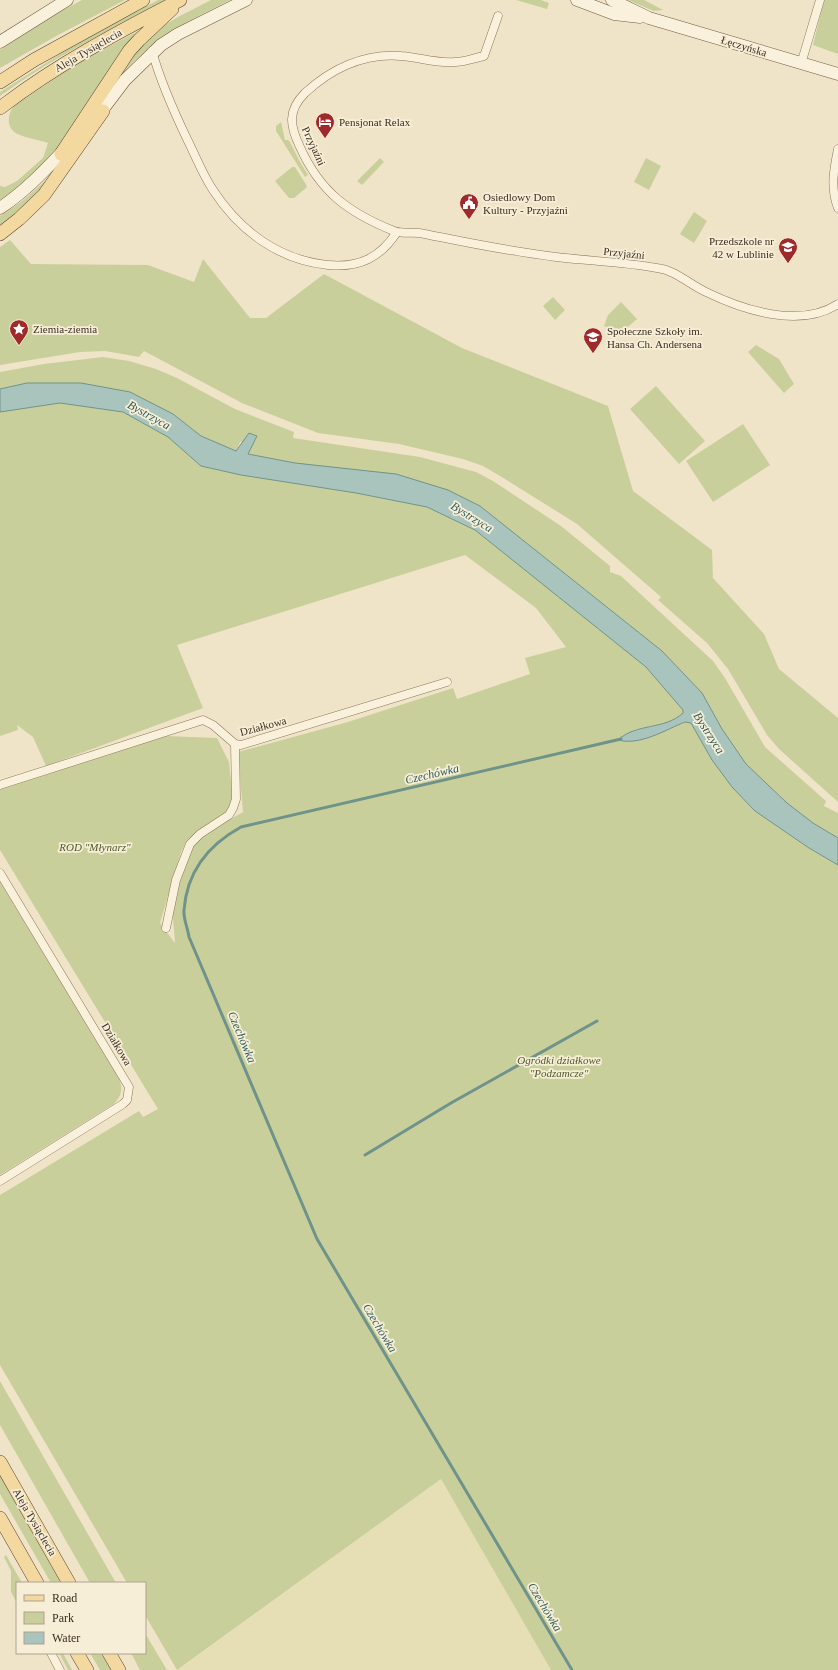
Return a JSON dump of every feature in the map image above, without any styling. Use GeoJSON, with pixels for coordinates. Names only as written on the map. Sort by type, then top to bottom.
{"type":"FeatureCollection","features":[{"type":"Feature","properties":{"kind":"main road","name":"Aleja Tysiąclecia"},"geometry":{"type":"LineString","coordinates":[[0,82],[40,57],[143,0]]}},
{"type":"Feature","properties":{"kind":"main road","name":"Aleja Tysiąclecia"},"geometry":{"type":"LineString","coordinates":[[0,108],[71,58],[181,0]]}},
{"type":"Feature","properties":{"kind":"main road"},"geometry":{"type":"LineString","coordinates":[[60,154],[129,51],[181,0]]}},
{"type":"Feature","properties":{"kind":"main road"},"geometry":{"type":"LineString","coordinates":[[0,234],[19,219],[44,195],[103,111]]}},
{"type":"Feature","properties":{"kind":"main road","name":"Aleja Tysiąclecia"},"geometry":{"type":"LineString","coordinates":[[0,1462],[69,1582]]}},
{"type":"Feature","properties":{"kind":"main road"},"geometry":{"type":"LineString","coordinates":[[0,1518],[36,1582]]}},
{"type":"Feature","properties":{"kind":"main road"},"geometry":{"type":"LineString","coordinates":[[78,1654],[87,1670]]}},
{"type":"Feature","properties":{"kind":"main road"},"geometry":{"type":"LineString","coordinates":[[110,1654],[120,1670]]}},
{"type":"Feature","properties":{"kind":"street"},"geometry":{"type":"LineString","coordinates":[[0,42],[67,0]]}},
{"type":"Feature","properties":{"kind":"street"},"geometry":{"type":"LineString","coordinates":[[0,208],[15,198],[35,181],[103,111],[125,80],[152,51],[178,34],[246,0]]}},
{"type":"Feature","properties":{"kind":"street","name":"Łęczyńska"},"geometry":{"type":"LineString","coordinates":[[577,0],[614,14],[649,18]]}},
{"type":"Feature","properties":{"kind":"street","name":"Łęczyńska"},"geometry":{"type":"LineString","coordinates":[[612,0],[649,18],[838,74]]}},
{"type":"Feature","properties":{"kind":"street"},"geometry":{"type":"LineString","coordinates":[[801,64],[820,0]]}},
{"type":"Feature","properties":{"kind":"street","name":"Przyjaźni"},"geometry":{"type":"LineString","coordinates":[[498,16],[484,56],[454,63],[399,56],[371,58],[353,62],[335,71],[320,81],[304,95],[295,106],[292,115],[293,131],[312,170],[329,193],[350,209],[376,224],[397,232],[420,233],[527,253],[656,267],[666,270],[714,295],[754,311],[796,316],[821,313],[838,304]]}},
{"type":"Feature","properties":{"kind":"street"},"geometry":{"type":"LineString","coordinates":[[152,51],[166,93],[204,175],[212,189],[233,216],[259,240],[281,252],[297,258],[321,264],[346,266],[357,264],[370,258],[386,246],[397,232]]}},
{"type":"Feature","properties":{"kind":"street"},"geometry":{"type":"LineString","coordinates":[[838,148],[832,184],[834,199],[838,208]]}},
{"type":"Feature","properties":{"kind":"street","name":"Działkowa"},"geometry":{"type":"LineString","coordinates":[[0,785],[203,720],[213,725],[235,744],[246,744],[447,682]]}},
{"type":"Feature","properties":{"kind":"street"},"geometry":{"type":"LineString","coordinates":[[166,928],[176,880],[190,844],[200,834],[229,815],[233,808],[236,799],[235,744]]}},
{"type":"Feature","properties":{"kind":"street","name":"Działkowa"},"geometry":{"type":"LineString","coordinates":[[0,873],[129,1086],[127,1100],[123,1104],[0,1181]]}},
{"type":"Feature","properties":{"kind":"street"},"geometry":{"type":"LineString","coordinates":[[52,1654],[60,1670]]}},
{"type":"Feature","properties":{"kind":"shaded area"},"geometry":{"type":"Polygon","coordinates":[[[441,1479],[551,1670],[178,1670],[441,1479]]]}},
{"type":"Feature","properties":{"kind":"green space"},"geometry":{"type":"Polygon","coordinates":[[[82,0],[125,0],[58,35],[0,68],[0,50],[44,20],[82,0]]]}},
{"type":"Feature","properties":{"kind":"green space"},"geometry":{"type":"Polygon","coordinates":[[[158,0],[165,0],[60,57],[0,96],[0,92],[87,37],[158,0]]]}},
{"type":"Feature","properties":{"kind":"green space"},"geometry":{"type":"Polygon","coordinates":[[[211,0],[230,0],[195,18],[156,42],[121,74],[136,52],[154,33],[174,19],[211,0]]]}},
{"type":"Feature","properties":{"kind":"green space"},"geometry":{"type":"Polygon","coordinates":[[[516,0],[541,0],[549,3],[547,9],[516,0]]]}},
{"type":"Feature","properties":{"kind":"green space"},"geometry":{"type":"Polygon","coordinates":[[[628,0],[644,0],[663,10],[654,11],[628,0]]]}},
{"type":"Feature","properties":{"kind":"green space"},"geometry":{"type":"Polygon","coordinates":[[[824,0],[838,0],[838,54],[813,45],[824,0]]]}},
{"type":"Feature","properties":{"kind":"green space"},"geometry":{"type":"Polygon","coordinates":[[[142,29],[119,55],[64,142],[20,187],[0,200],[0,186],[5,187],[17,181],[43,158],[48,143],[17,134],[11,129],[9,119],[10,112],[14,106],[81,61],[142,29]]]}},
{"type":"Feature","properties":{"kind":"green space"},"geometry":{"type":"Polygon","coordinates":[[[281,122],[285,140],[290,142],[308,175],[305,177],[276,131],[276,126],[281,122]]]}},
{"type":"Feature","properties":{"kind":"green space"},"geometry":{"type":"Polygon","coordinates":[[[380,158],[384,162],[362,185],[357,181],[380,158]]]}},
{"type":"Feature","properties":{"kind":"green space"},"geometry":{"type":"Polygon","coordinates":[[[646,158],[661,166],[649,190],[634,182],[646,158]]]}},
{"type":"Feature","properties":{"kind":"green space"},"geometry":{"type":"Polygon","coordinates":[[[292,167],[295,167],[307,186],[294,198],[289,198],[275,181],[292,167]]]}},
{"type":"Feature","properties":{"kind":"green space"},"geometry":{"type":"Polygon","coordinates":[[[60,168],[40,194],[0,225],[0,216],[21,202],[60,168]]]}},
{"type":"Feature","properties":{"kind":"green space"},"geometry":{"type":"Polygon","coordinates":[[[694,212],[707,221],[694,243],[680,234],[694,212]]]}},
{"type":"Feature","properties":{"kind":"green space"},"geometry":{"type":"Polygon","coordinates":[[[10,240],[31,264],[148,265],[194,282],[203,259],[250,318],[266,318],[324,274],[462,348],[608,406],[633,491],[712,550],[713,578],[764,634],[779,669],[838,718],[838,802],[779,749],[767,735],[728,669],[707,643],[658,600],[661,597],[577,524],[483,466],[463,459],[399,444],[318,433],[242,403],[144,351],[139,357],[105,351],[80,352],[0,365],[0,247],[10,240]]]}},
{"type":"Feature","properties":{"kind":"green space"},"geometry":{"type":"Polygon","coordinates":[[[553,297],[565,310],[555,320],[543,306],[553,297]]]}},
{"type":"Feature","properties":{"kind":"green space"},"geometry":{"type":"Polygon","coordinates":[[[621,302],[637,319],[622,332],[604,326],[608,315],[621,302]]]}},
{"type":"Feature","properties":{"kind":"green space"},"geometry":{"type":"Polygon","coordinates":[[[756,345],[779,359],[794,384],[784,393],[748,352],[756,345]]]}},
{"type":"Feature","properties":{"kind":"green space"},"geometry":{"type":"Polygon","coordinates":[[[103,357],[129,361],[156,369],[177,378],[235,409],[294,432],[293,438],[420,457],[476,472],[493,481],[561,526],[610,566],[610,572],[621,576],[713,661],[725,678],[765,747],[826,801],[824,806],[838,813],[838,838],[813,823],[787,803],[746,764],[722,729],[702,693],[662,651],[480,506],[295,463],[248,454],[241,441],[236,451],[201,436],[173,414],[0,389],[0,372],[44,364],[103,357]]]}},
{"type":"Feature","properties":{"kind":"green space"},"geometry":{"type":"Polygon","coordinates":[[[656,386],[705,441],[679,464],[630,409],[656,386]]]}},
{"type":"Feature","properties":{"kind":"green space"},"geometry":{"type":"Polygon","coordinates":[[[60,403],[123,412],[168,437],[201,466],[241,475],[356,493],[427,507],[475,530],[646,667],[683,710],[683,713],[678,717],[666,723],[634,730],[665,731],[685,722],[691,723],[712,760],[732,787],[755,811],[809,848],[838,865],[838,1670],[551,1670],[441,1479],[177,1670],[146,1617],[146,1582],[126,1582],[0,1365],[0,1195],[139,1111],[143,1117],[158,1109],[0,850],[0,790],[166,736],[217,738],[229,762],[233,800],[230,809],[187,840],[181,852],[160,923],[175,943],[172,906],[178,879],[190,851],[200,837],[243,812],[238,752],[348,722],[453,688],[457,699],[530,674],[525,658],[566,647],[536,608],[465,555],[177,645],[203,708],[46,766],[33,737],[17,725],[18,730],[0,736],[0,412],[60,403]]]}},
{"type":"Feature","properties":{"kind":"green space"},"geometry":{"type":"Polygon","coordinates":[[[743,424],[770,465],[713,502],[686,461],[743,424]]]}},
{"type":"Feature","properties":{"kind":"green space"},"geometry":{"type":"Polygon","coordinates":[[[0,882],[119,1078],[121,1089],[119,1098],[114,1104],[0,1175],[0,882]]]}},
{"type":"Feature","properties":{"kind":"green space"},"geometry":{"type":"Polygon","coordinates":[[[0,1381],[115,1582],[89,1582],[0,1425],[0,1381]]]}},
{"type":"Feature","properties":{"kind":"green space"},"geometry":{"type":"Polygon","coordinates":[[[0,1476],[60,1582],[50,1582],[0,1494],[0,1476]]]}},
{"type":"Feature","properties":{"kind":"green space"},"geometry":{"type":"Polygon","coordinates":[[[6,1555],[21,1582],[16,1582],[16,1601],[11,1592],[11,1571],[4,1557],[6,1555]]]}},
{"type":"Feature","properties":{"kind":"green space"},"geometry":{"type":"Polygon","coordinates":[[[146,1635],[167,1670],[140,1670],[132,1654],[146,1654],[146,1635]]]}},
{"type":"Feature","properties":{"kind":"green space"},"geometry":{"type":"Polygon","coordinates":[[[60,1654],[64,1654],[72,1670],[68,1670],[60,1654]]]}},
{"type":"Feature","properties":{"kind":"green space"},"geometry":{"type":"Polygon","coordinates":[[[91,1654],[102,1654],[111,1670],[100,1670],[91,1654]]]}},
{"type":"Feature","properties":{"kind":"water","name":"Bystrzyca"},"geometry":{"type":"Polygon","coordinates":[[[27,383],[81,383],[130,392],[173,414],[201,436],[236,451],[249,433],[257,436],[248,454],[295,463],[396,474],[448,490],[480,506],[662,651],[702,693],[722,729],[746,764],[787,803],[813,823],[838,838],[838,865],[809,848],[755,811],[732,787],[712,760],[691,723],[685,722],[644,739],[635,741],[618,740],[633,731],[668,722],[683,713],[683,710],[646,667],[475,530],[427,507],[356,493],[241,475],[201,466],[168,437],[123,412],[60,403],[0,412],[0,389],[27,383]]]}},
{"type":"Feature","properties":{"kind":"waterway","name":"Czechówka"},"geometry":{"type":"LineString","coordinates":[[572,1670],[317,1239],[189,937],[184,910],[190,883],[201,861],[219,842],[241,827],[621,739]]}},
{"type":"Feature","properties":{"kind":"waterway"},"geometry":{"type":"LineString","coordinates":[[365,1155],[451,1103],[597,1021]]}},
{"type":"Feature","properties":{"kind":"place","name":"Pensjonat Relax"},"geometry":{"type":"Point","coordinates":[325,139]}},
{"type":"Feature","properties":{"kind":"place","name":"Osiedlowy Dom Kultury - Przyjaźni"},"geometry":{"type":"Point","coordinates":[469,220]}},
{"type":"Feature","properties":{"kind":"place","name":"Przedszkole nr 42 w Lublinie"},"geometry":{"type":"Point","coordinates":[788,264]}},
{"type":"Feature","properties":{"kind":"place","name":"Ziemia-ziemia"},"geometry":{"type":"Point","coordinates":[19,346]}},
{"type":"Feature","properties":{"kind":"place","name":"Społeczne Szkoły im. Hansa Ch. Andersena"},"geometry":{"type":"Point","coordinates":[593,354]}},
{"type":"Feature","properties":{"kind":"park label","name":"ROD \"Młynarz\""},"geometry":{"type":"Point","coordinates":[95,847]}},
{"type":"Feature","properties":{"kind":"park label","name":"Ogródki działkowe \"Podzamcze\""},"geometry":{"type":"Point","coordinates":[559,1066]}}]}
